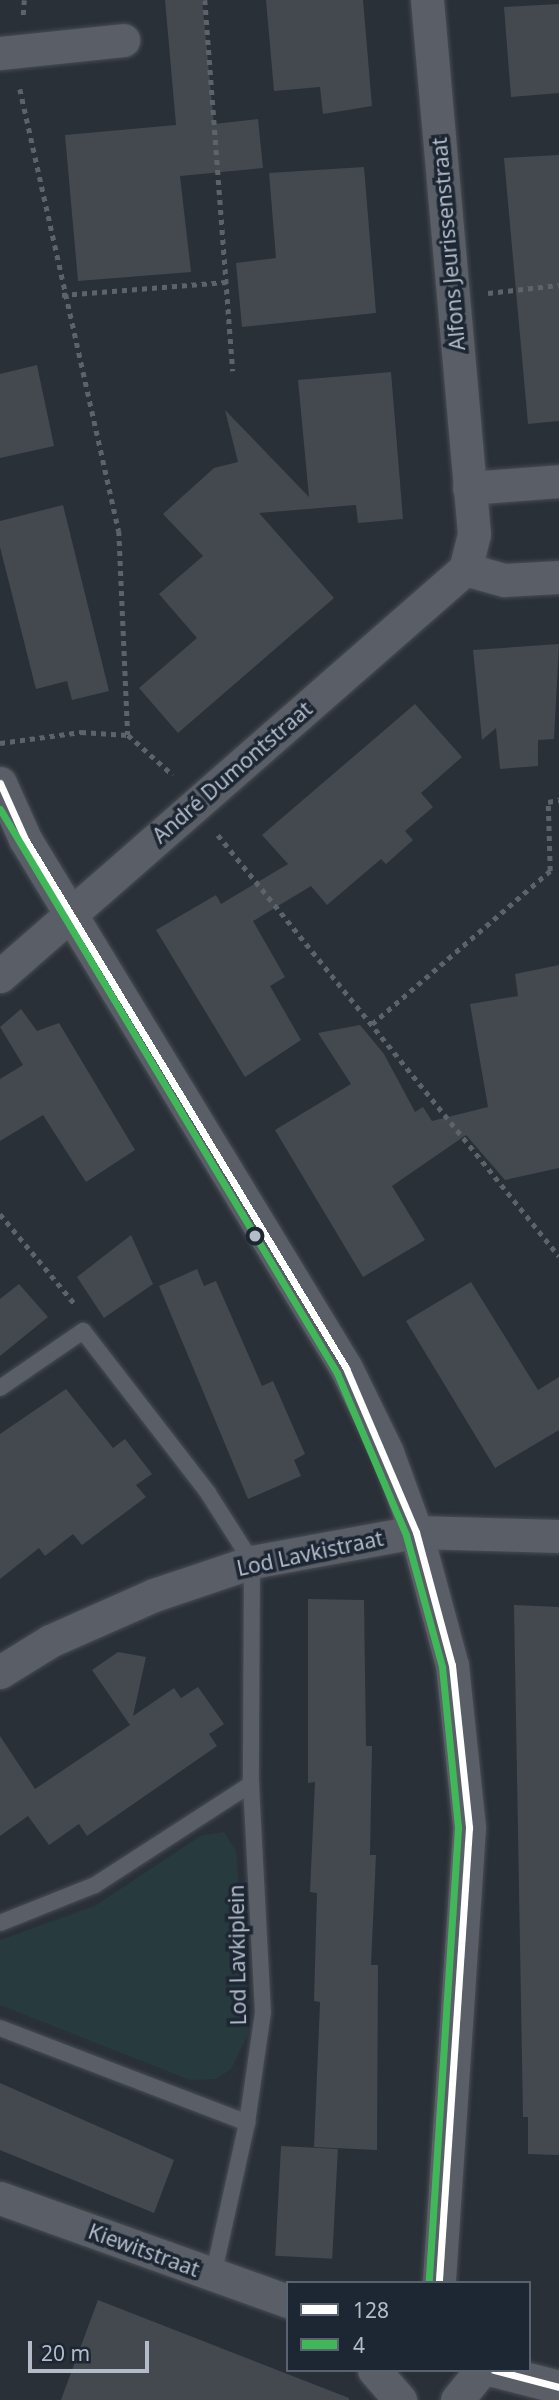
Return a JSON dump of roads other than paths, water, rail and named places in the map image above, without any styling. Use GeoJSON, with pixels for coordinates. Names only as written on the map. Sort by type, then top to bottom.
{"type":"FeatureCollection","features":[{"type":"Feature","properties":{"kind":"street","name":"Alfons Jeurissenstraat"},"geometry":{"type":"LineString","coordinates":[[426,0],[474,534],[465,569]]}},
{"type":"Feature","properties":{"kind":"street"},"geometry":{"type":"LineString","coordinates":[[8,52],[123,40]]}},
{"type":"Feature","properties":{"kind":"street"},"geometry":{"type":"LineString","coordinates":[[470,488],[559,481]]}},
{"type":"Feature","properties":{"kind":"street"},"geometry":{"type":"LineString","coordinates":[[465,569],[504,580],[559,577]]}},
{"type":"Feature","properties":{"kind":"street","name":"André Dumontstraat"},"geometry":{"type":"LineString","coordinates":[[0,976],[465,569]]}},
{"type":"Feature","properties":{"kind":"street"},"geometry":{"type":"LineString","coordinates":[[0,783],[25,839],[346,1368],[387,1452],[415,1532],[452,1665],[469,1828],[439,2281]]}},
{"type":"Feature","properties":{"kind":"street","name":"Lod Lavkistraat"},"geometry":{"type":"LineString","coordinates":[[0,1672],[50,1641],[153,1595],[252,1562],[415,1532],[559,1536]]}},
{"type":"Feature","properties":{"kind":"street","name":"Kiewitstraat"},"geometry":{"type":"LineString","coordinates":[[0,2198],[286,2300]]}},
{"type":"Feature","properties":{"kind":"street"},"geometry":{"type":"LineString","coordinates":[[376,2372],[400,2400]]}},
{"type":"Feature","properties":{"kind":"street"},"geometry":{"type":"LineString","coordinates":[[457,2400],[479,2372]]}},
{"type":"Feature","properties":{"kind":"street"},"geometry":{"type":"LineString","coordinates":[[501,2372],[559,2387]]}},
{"type":"Feature","properties":{"kind":"lane"},"geometry":{"type":"LineString","coordinates":[[0,1388],[83,1331],[208,1493],[252,1562]]}},
{"type":"Feature","properties":{"kind":"lane","name":"Lod Lavkiplein"},"geometry":{"type":"LineString","coordinates":[[213,2276],[247,2123],[262,2012],[251,1784],[252,1562]]}},
{"type":"Feature","properties":{"kind":"lane"},"geometry":{"type":"LineString","coordinates":[[0,1923],[95,1885],[251,1784]]}},
{"type":"Feature","properties":{"kind":"lane"},"geometry":{"type":"LineString","coordinates":[[0,2028],[247,2123]]}}]}
